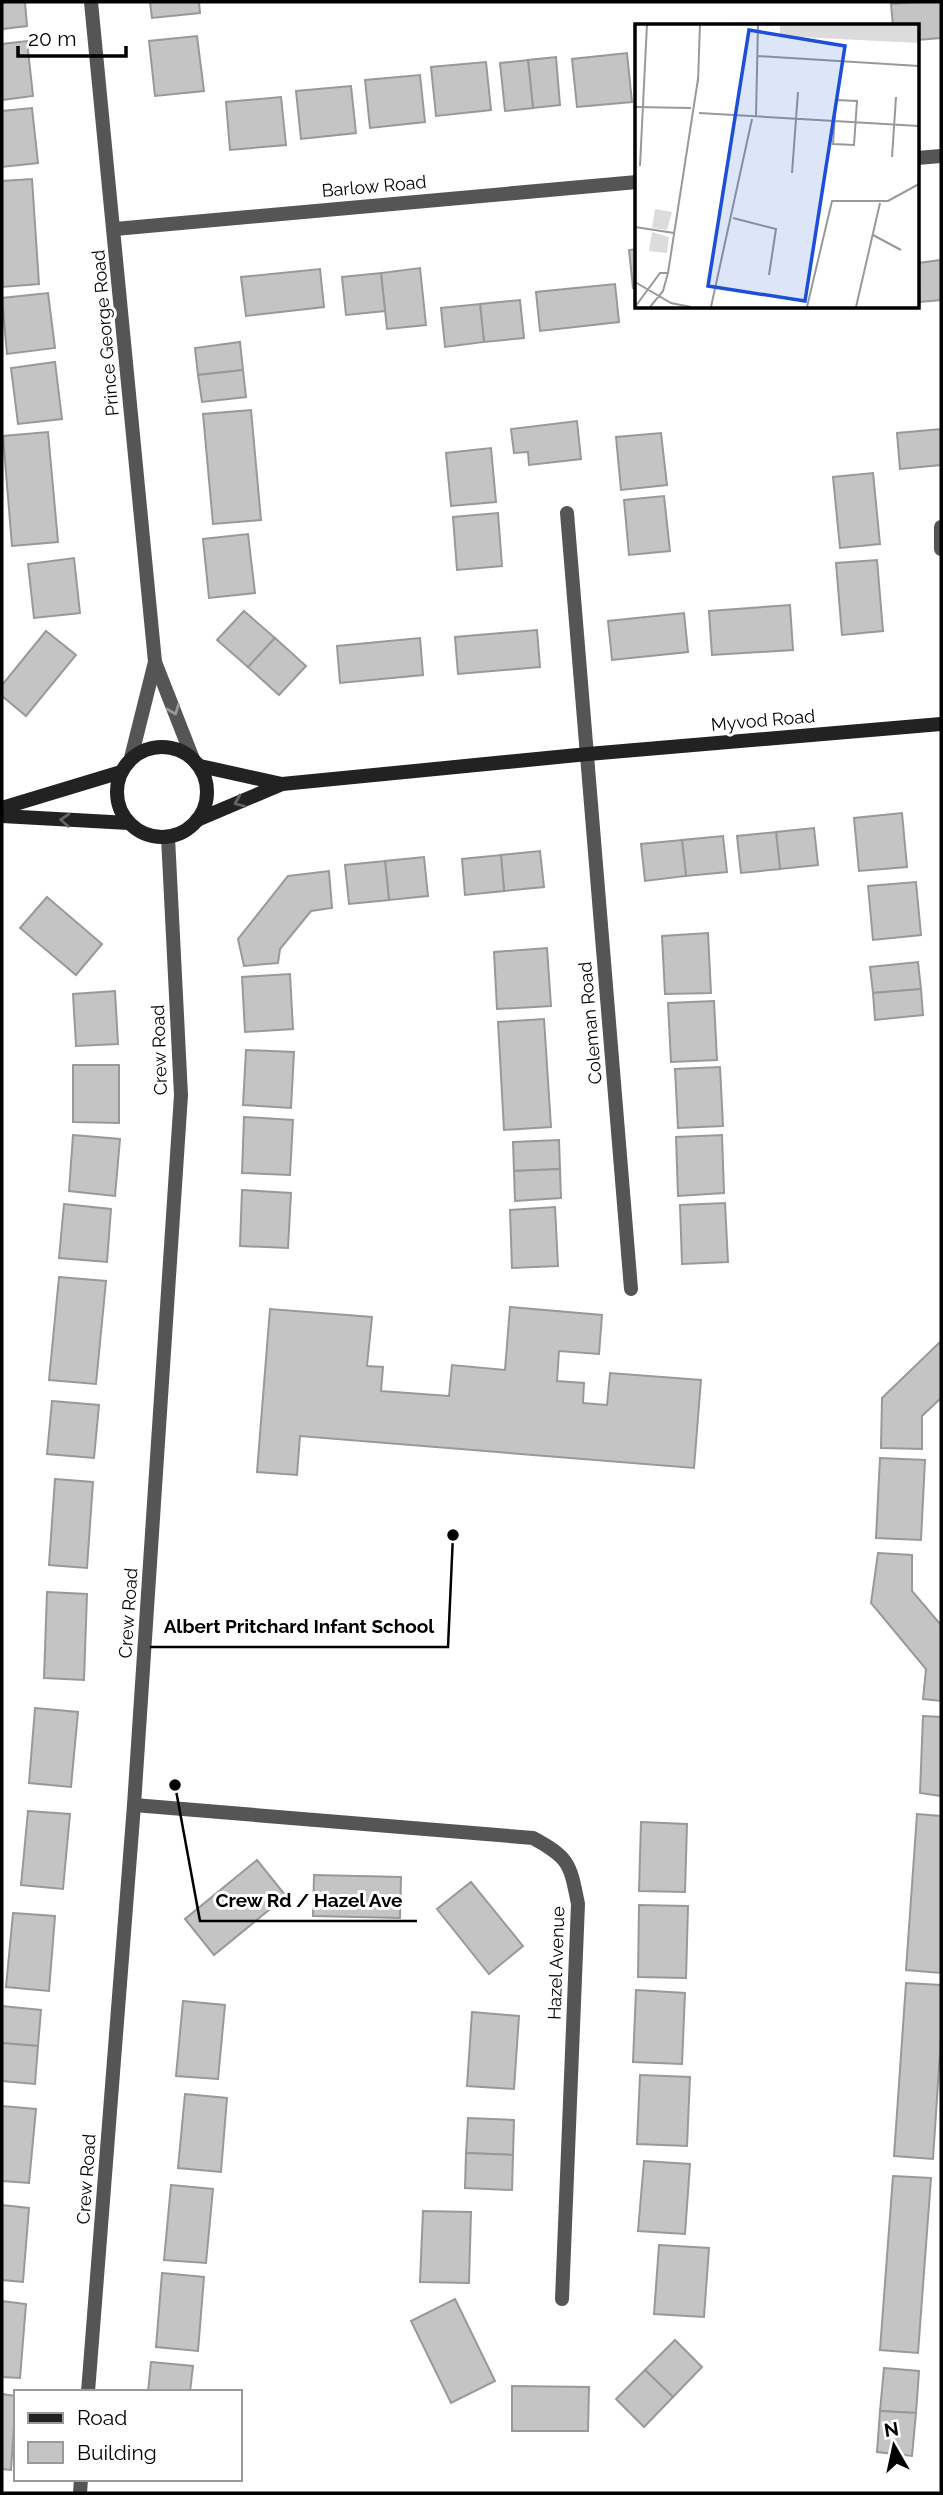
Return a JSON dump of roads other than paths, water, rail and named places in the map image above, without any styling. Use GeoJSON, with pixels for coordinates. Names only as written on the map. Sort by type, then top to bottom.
{"type":"FeatureCollection","features":[{"type":"Feature","properties":{"kind":"street","name":"Prince George Road"},"geometry":{"type":"LineString","coordinates":[[91,2],[155,662],[196,762]]}},
{"type":"Feature","properties":{"kind":"street"},"geometry":{"type":"LineString","coordinates":[[918,158],[941,156]]}},
{"type":"Feature","properties":{"kind":"street","name":"Barlow Road"},"geometry":{"type":"LineString","coordinates":[[115,229],[635,182]]}},
{"type":"Feature","properties":{"kind":"street"},"geometry":{"type":"LineString","coordinates":[[566,513],[588,754]]}},
{"type":"Feature","properties":{"kind":"street"},"geometry":{"type":"LineString","coordinates":[[941,527],[941,549]]}},
{"type":"Feature","properties":{"kind":"street","name":"Prince George Road"},"geometry":{"type":"LineString","coordinates":[[131,758],[155,662]]}},
{"type":"Feature","properties":{"kind":"street","name":"Myvod Road"},"geometry":{"type":"LineString","coordinates":[[197,820],[282,784],[588,754],[941,724]]}},
{"type":"Feature","properties":{"kind":"street"},"geometry":{"type":"LineString","coordinates":[[163,746],[172,747],[196,762],[205,779],[207,798],[197,820],[188,829],[168,837],[153,836],[141,832],[129,823],[120,810],[117,791],[121,772],[131,758],[147,749],[163,746]]}},
{"type":"Feature","properties":{"kind":"street","name":"Coleman Road"},"geometry":{"type":"LineString","coordinates":[[588,754],[631,1289]]}},
{"type":"Feature","properties":{"kind":"street","name":"Myvod Road"},"geometry":{"type":"LineString","coordinates":[[196,762],[282,784]]}},
{"type":"Feature","properties":{"kind":"street"},"geometry":{"type":"LineString","coordinates":[[2,808],[121,772]]}},
{"type":"Feature","properties":{"kind":"street"},"geometry":{"type":"LineString","coordinates":[[2,816],[129,823]]}},
{"type":"Feature","properties":{"kind":"street","name":"Crew Road"},"geometry":{"type":"LineString","coordinates":[[88,2390],[134,1805],[181,1095],[168,837]]}},
{"type":"Feature","properties":{"kind":"street","name":"Hazel Avenue"},"geometry":{"type":"LineString","coordinates":[[134,1805],[533,1838],[557,1851],[572,1870],[578,1904],[562,2299]]}},
{"type":"Feature","properties":{"kind":"place","name":"Albert Pritchard Infant School"},"geometry":{"type":"Point","coordinates":[453,1535]}},
{"type":"Feature","properties":{"kind":"place","name":"Crew Rd / Hazel Ave"},"geometry":{"type":"Point","coordinates":[175,1785]}}]}
